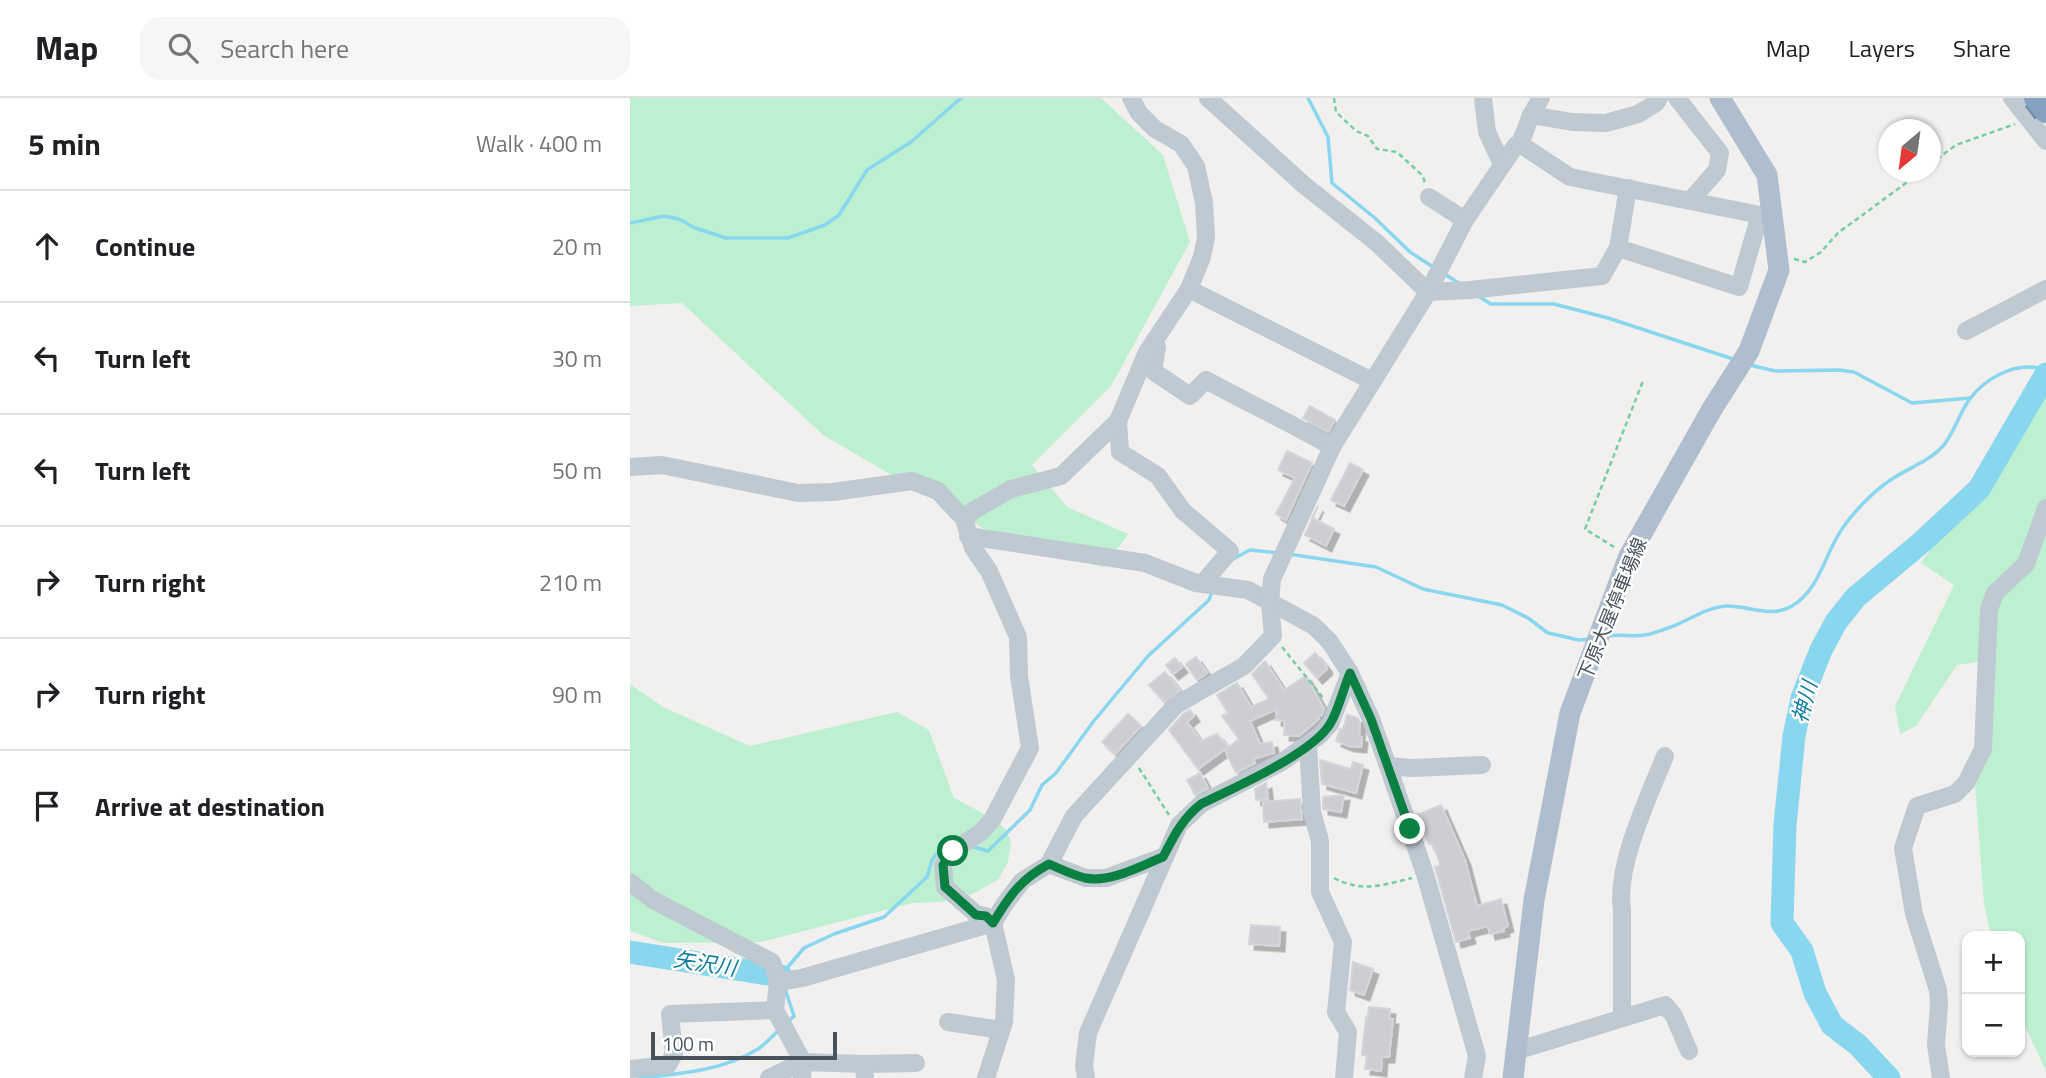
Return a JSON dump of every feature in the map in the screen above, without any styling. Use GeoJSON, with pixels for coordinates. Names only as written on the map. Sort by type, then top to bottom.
{"type":"FeatureCollection","features":[{"type":"Feature","properties":{"kind":"main road","name":"下原大屋停車場線"},"geometry":{"type":"LineString","coordinates":[[1513,1078],[1534,900],[1570,713],[1629,556],[1742,362],[1779,270],[1767,175],[1720,98]]}},
{"type":"Feature","properties":{"kind":"street"},"geometry":{"type":"LineString","coordinates":[[966,527],[974,510],[1011,489],[1061,476],[1118,421],[1147,352],[1189,289],[1202,257],[1206,237],[1196,166],[1181,144],[1155,129],[1139,113],[1131,98]]}},
{"type":"Feature","properties":{"kind":"street"},"geometry":{"type":"LineString","coordinates":[[1208,98],[1304,185],[1377,243],[1428,292],[1602,276],[1618,248],[1628,188]]}},
{"type":"Feature","properties":{"kind":"street"},"geometry":{"type":"LineString","coordinates":[[1483,98],[1487,132],[1502,164]]}},
{"type":"Feature","properties":{"kind":"street"},"geometry":{"type":"LineString","coordinates":[[778,982],[802,978],[982,922],[1004,905],[1022,881],[1049,864],[1074,816],[1176,705],[1244,666],[1273,636],[1270,603],[1272,579],[1332,447],[1428,292],[1465,220],[1502,164],[1516,145],[1520,144],[1541,98]]}},
{"type":"Feature","properties":{"kind":"street"},"geometry":{"type":"LineString","coordinates":[[1531,116],[1572,122],[1606,123],[1638,114],[1656,103],[1659,98]]}},
{"type":"Feature","properties":{"kind":"street"},"geometry":{"type":"LineString","coordinates":[[1677,98],[1720,153],[1717,170],[1690,201]]}},
{"type":"Feature","properties":{"kind":"street"},"geometry":{"type":"LineString","coordinates":[[2012,98],[2040,118]]}},
{"type":"Feature","properties":{"kind":"street"},"geometry":{"type":"LineString","coordinates":[[1520,144],[1570,177],[1760,215],[1739,286],[1618,248]]}},
{"type":"Feature","properties":{"kind":"street"},"geometry":{"type":"LineString","coordinates":[[1429,197],[1465,220]]}},
{"type":"Feature","properties":{"kind":"street"},"geometry":{"type":"LineString","coordinates":[[1189,289],[1372,381]]}},
{"type":"Feature","properties":{"kind":"street"},"geometry":{"type":"LineString","coordinates":[[1966,331],[2046,289]]}},
{"type":"Feature","properties":{"kind":"street"},"geometry":{"type":"LineString","coordinates":[[1159,336],[1153,370],[1182,392],[1190,396],[1206,380],[1263,411],[1286,420],[1332,447]]}},
{"type":"Feature","properties":{"kind":"street"},"geometry":{"type":"LineString","coordinates":[[1118,421],[1120,452],[1158,476],[1183,510],[1230,551],[1203,583]]}},
{"type":"Feature","properties":{"kind":"street"},"geometry":{"type":"LineString","coordinates":[[630,467],[662,465],[798,493],[833,492],[912,481],[939,491],[966,527],[973,548],[989,571],[1018,638],[1019,676],[1030,748],[992,820],[980,834],[953,851],[943,865],[945,887],[982,922],[1006,980],[1001,1030],[986,1078]]}},
{"type":"Feature","properties":{"kind":"street"},"geometry":{"type":"LineString","coordinates":[[1941,1078],[1936,1045],[1938,990],[1914,914],[1903,848],[1917,806],[1955,794],[1966,783],[1983,749],[1989,609],[1996,593],[2026,564],[2046,508]]}},
{"type":"Feature","properties":{"kind":"street"},"geometry":{"type":"LineString","coordinates":[[966,527],[1145,563],[1196,583],[1248,590],[1314,626],[1330,642],[1350,673],[1388,766],[1425,874],[1477,1056],[1473,1078]]}},
{"type":"Feature","properties":{"kind":"street"},"geometry":{"type":"LineString","coordinates":[[1086,1078],[1084,1066],[1088,1033],[1179,825],[1201,804],[1282,762],[1308,745],[1330,724],[1350,673]]}},
{"type":"Feature","properties":{"kind":"street"},"geometry":{"type":"LineString","coordinates":[[1308,745],[1312,813],[1320,841],[1320,892],[1343,942],[1336,1012],[1348,1031],[1344,1078]]}},
{"type":"Feature","properties":{"kind":"street"},"geometry":{"type":"LineString","coordinates":[[1622,1018],[1622,909],[1619,894],[1636,827],[1665,756]]}},
{"type":"Feature","properties":{"kind":"street"},"geometry":{"type":"LineString","coordinates":[[1388,766],[1412,768],[1482,765]]}},
{"type":"Feature","properties":{"kind":"street"},"geometry":{"type":"LineString","coordinates":[[1049,864],[1086,878],[1106,878],[1163,857]]}},
{"type":"Feature","properties":{"kind":"street"},"geometry":{"type":"LineString","coordinates":[[630,881],[653,900],[772,962],[778,982],[775,1010],[802,1070]]}},
{"type":"Feature","properties":{"kind":"street"},"geometry":{"type":"LineString","coordinates":[[1516,1051],[1665,1005],[1674,1016],[1689,1051]]}},
{"type":"Feature","properties":{"kind":"street"},"geometry":{"type":"LineString","coordinates":[[630,1069],[668,1065],[674,1054],[670,1014],[775,1010]]}},
{"type":"Feature","properties":{"kind":"street"},"geometry":{"type":"LineString","coordinates":[[948,1023],[1001,1030]]}},
{"type":"Feature","properties":{"kind":"street"},"geometry":{"type":"LineString","coordinates":[[769,1078],[802,1070],[864,1071],[915,1063]]}},
{"type":"Feature","properties":{"kind":"path"},"geometry":{"type":"LineString","coordinates":[[1334,98],[1336,112],[1356,131],[1368,136],[1377,149],[1397,152],[1423,176],[1429,197]]}},
{"type":"Feature","properties":{"kind":"path"},"geometry":{"type":"LineString","coordinates":[[1941,156],[1956,145],[2040,118]]}},
{"type":"Feature","properties":{"kind":"path"},"geometry":{"type":"LineString","coordinates":[[1777,256],[1805,261],[1821,253],[1838,233],[1907,182]]}},
{"type":"Feature","properties":{"kind":"path"},"geometry":{"type":"LineString","coordinates":[[1629,556],[1585,529],[1643,381]]}},
{"type":"Feature","properties":{"kind":"path"},"geometry":{"type":"LineString","coordinates":[[1273,636],[1324,699],[1337,704]]}},
{"type":"Feature","properties":{"kind":"path"},"geometry":{"type":"LineString","coordinates":[[1131,755],[1172,820],[1179,825]]}},
{"type":"Feature","properties":{"kind":"path"},"geometry":{"type":"LineString","coordinates":[[1320,868],[1337,879],[1373,888],[1425,874]]}},
{"type":"Feature","properties":{"kind":"green space"},"geometry":{"type":"Polygon","coordinates":[[[630,98],[1101,98],[1163,155],[1190,242],[1111,386],[1032,465],[1067,507],[1128,534],[1104,567],[1019,549],[823,435],[682,303],[630,306],[630,98]]]}},
{"type":"Feature","properties":{"kind":"green space"},"geometry":{"type":"Polygon","coordinates":[[[2046,392],[2046,1071],[2025,1026],[2025,931],[1990,931],[1984,904],[1975,786],[1985,686],[1978,662],[1957,665],[1916,726],[1900,734],[1895,706],[1954,585],[1921,563],[2046,392]]]}},
{"type":"Feature","properties":{"kind":"green space"},"geometry":{"type":"Polygon","coordinates":[[[630,684],[663,707],[750,746],[897,712],[929,730],[954,798],[996,820],[1006,830],[1011,842],[1008,862],[998,880],[955,901],[913,903],[761,942],[664,943],[630,931],[630,684]]]}},
{"type":"Feature","properties":{"kind":"building"},"geometry":{"type":"Polygon","coordinates":[[[1310,406],[1335,420],[1328,432],[1303,418],[1310,406]]]}},
{"type":"Feature","properties":{"kind":"building"},"geometry":{"type":"Polygon","coordinates":[[[1287,451],[1312,463],[1286,520],[1276,514],[1295,478],[1278,470],[1287,451]]]}},
{"type":"Feature","properties":{"kind":"building"},"geometry":{"type":"Polygon","coordinates":[[[1350,463],[1363,470],[1344,506],[1331,500],[1350,463]]]}},
{"type":"Feature","properties":{"kind":"building"},"geometry":{"type":"Polygon","coordinates":[[[1313,518],[1334,529],[1326,546],[1305,535],[1313,518]]]}},
{"type":"Feature","properties":{"kind":"building"},"geometry":{"type":"Polygon","coordinates":[[[1315,653],[1327,669],[1317,678],[1304,663],[1315,653]]]}},
{"type":"Feature","properties":{"kind":"building"},"geometry":{"type":"Polygon","coordinates":[[[1196,657],[1207,673],[1197,680],[1186,664],[1196,657]]]}},
{"type":"Feature","properties":{"kind":"building"},"geometry":{"type":"Polygon","coordinates":[[[1175,658],[1182,667],[1173,674],[1166,665],[1175,658]]]}},
{"type":"Feature","properties":{"kind":"building"},"geometry":{"type":"Polygon","coordinates":[[[1265,661],[1284,690],[1306,676],[1324,709],[1321,716],[1318,716],[1319,719],[1299,736],[1284,735],[1285,721],[1276,720],[1277,709],[1250,721],[1260,744],[1272,742],[1274,753],[1253,759],[1255,763],[1236,773],[1225,750],[1239,739],[1222,716],[1228,713],[1217,695],[1237,683],[1251,707],[1269,699],[1252,674],[1265,661]]]}},
{"type":"Feature","properties":{"kind":"building"},"geometry":{"type":"Polygon","coordinates":[[[1165,672],[1180,690],[1164,702],[1149,685],[1165,672]]]}},
{"type":"Feature","properties":{"kind":"building"},"geometry":{"type":"Polygon","coordinates":[[[1190,710],[1194,716],[1187,722],[1201,741],[1217,734],[1228,747],[1198,769],[1169,730],[1190,710]]]}},
{"type":"Feature","properties":{"kind":"building"},"geometry":{"type":"Polygon","coordinates":[[[1128,714],[1141,726],[1115,754],[1102,742],[1128,714]]]}},
{"type":"Feature","properties":{"kind":"building"},"geometry":{"type":"Polygon","coordinates":[[[1347,715],[1358,718],[1361,747],[1336,741],[1340,729],[1343,730],[1347,715]]]}},
{"type":"Feature","properties":{"kind":"building"},"geometry":{"type":"Polygon","coordinates":[[[1320,760],[1351,769],[1353,762],[1363,765],[1356,793],[1322,784],[1320,760]]]}},
{"type":"Feature","properties":{"kind":"building"},"geometry":{"type":"Polygon","coordinates":[[[1200,773],[1208,788],[1195,795],[1187,780],[1200,773]]]}},
{"type":"Feature","properties":{"kind":"building"},"geometry":{"type":"Polygon","coordinates":[[[1266,783],[1268,799],[1256,800],[1255,789],[1266,783]]]}},
{"type":"Feature","properties":{"kind":"building"},"geometry":{"type":"Polygon","coordinates":[[[1344,795],[1341,812],[1323,809],[1323,797],[1344,795]]]}},
{"type":"Feature","properties":{"kind":"building"},"geometry":{"type":"Polygon","coordinates":[[[1300,799],[1302,819],[1264,822],[1263,802],[1300,799]]]}},
{"type":"Feature","properties":{"kind":"building"},"geometry":{"type":"Polygon","coordinates":[[[1441,805],[1465,860],[1477,906],[1501,899],[1508,926],[1503,928],[1504,931],[1490,934],[1488,926],[1468,931],[1470,938],[1456,942],[1435,867],[1441,865],[1417,815],[1441,805]]]}},
{"type":"Feature","properties":{"kind":"building"},"geometry":{"type":"Polygon","coordinates":[[[1251,925],[1280,927],[1279,946],[1249,944],[1251,925]]]}},
{"type":"Feature","properties":{"kind":"building"},"geometry":{"type":"Polygon","coordinates":[[[1353,962],[1373,969],[1364,995],[1350,990],[1353,962]]]}},
{"type":"Feature","properties":{"kind":"building"},"geometry":{"type":"Polygon","coordinates":[[[1369,1007],[1390,1009],[1389,1019],[1393,1019],[1389,1057],[1382,1057],[1381,1071],[1365,1069],[1367,1056],[1362,1055],[1369,1007]]]}},
{"type":"Feature","properties":{"kind":"waterway"},"geometry":{"type":"LineString","coordinates":[[630,223],[664,216],[679,219],[695,228],[726,238],[788,238],[825,225],[839,215],[867,170],[911,142],[961,98]]}},
{"type":"Feature","properties":{"kind":"waterway"},"geometry":{"type":"LineString","coordinates":[[1308,98],[1328,137],[1332,183],[1376,219],[1410,252],[1433,267]]}},
{"type":"Feature","properties":{"kind":"waterway"},"geometry":{"type":"LineString","coordinates":[[1443,273],[1460,284]]}},
{"type":"Feature","properties":{"kind":"waterway"},"geometry":{"type":"LineString","coordinates":[[1478,296],[1491,304],[1554,304],[1608,318],[1736,360]]}},
{"type":"Feature","properties":{"kind":"waterway"},"geometry":{"type":"LineString","coordinates":[[1750,365],[1775,371],[1854,372],[1912,403],[1970,398]]}},
{"type":"Feature","properties":{"kind":"waterway"},"geometry":{"type":"LineString","coordinates":[[1608,636],[1650,634],[1725,606],[1767,611],[1784,610],[1792,606],[1810,590],[1838,536],[1853,515],[1885,484],[1943,446],[1975,392],[1991,379],[2009,370],[2038,368],[2044,376]]}},
{"type":"Feature","properties":{"kind":"waterway","name":"神川"},"geometry":{"type":"LineString","coordinates":[[1889,1078],[1858,1045],[1832,1025],[1815,993],[1802,951],[1782,923],[1785,825],[1794,736],[1802,698],[1821,650],[1836,622],[1856,597],[1922,542],[1979,489],[2046,374]]}},
{"type":"Feature","properties":{"kind":"waterway"},"geometry":{"type":"LineString","coordinates":[[1233,559],[1250,550],[1278,553]]}},
{"type":"Feature","properties":{"kind":"waterway"},"geometry":{"type":"LineString","coordinates":[[1288,554],[1376,567],[1423,589],[1502,605],[1528,618],[1548,633],[1579,640],[1590,639]]}},
{"type":"Feature","properties":{"kind":"waterway"},"geometry":{"type":"LineString","coordinates":[[970,846],[988,851],[1030,810],[1042,785],[1056,773],[1093,722],[1148,656],[1209,600],[1212,592]]}},
{"type":"Feature","properties":{"kind":"waterway"},"geometry":{"type":"LineString","coordinates":[[781,975],[804,948],[834,934],[884,917],[927,877],[932,860],[947,839],[956,842]]}},
{"type":"Feature","properties":{"kind":"waterway","name":"矢沢川"},"geometry":{"type":"LineString","coordinates":[[630,952],[781,976]]}},
{"type":"Feature","properties":{"kind":"waterway"},"geometry":{"type":"LineString","coordinates":[[785,989],[794,1016],[787,1023]]}},
{"type":"Feature","properties":{"kind":"waterway"},"geometry":{"type":"LineString","coordinates":[[639,1078],[700,1070],[730,1062],[758,1049],[779,1030]]}},
{"type":"Feature","properties":{"kind":"route"},"geometry":{"type":"LineString","coordinates":[[953,851],[943,865],[945,887],[976,915],[986,916],[993,923],[1022,881],[1049,864],[1086,878],[1106,878],[1163,857],[1179,825],[1189,813],[1201,804],[1282,762],[1320,735],[1330,724],[1350,673],[1371,719],[1410,829]]}}]}
